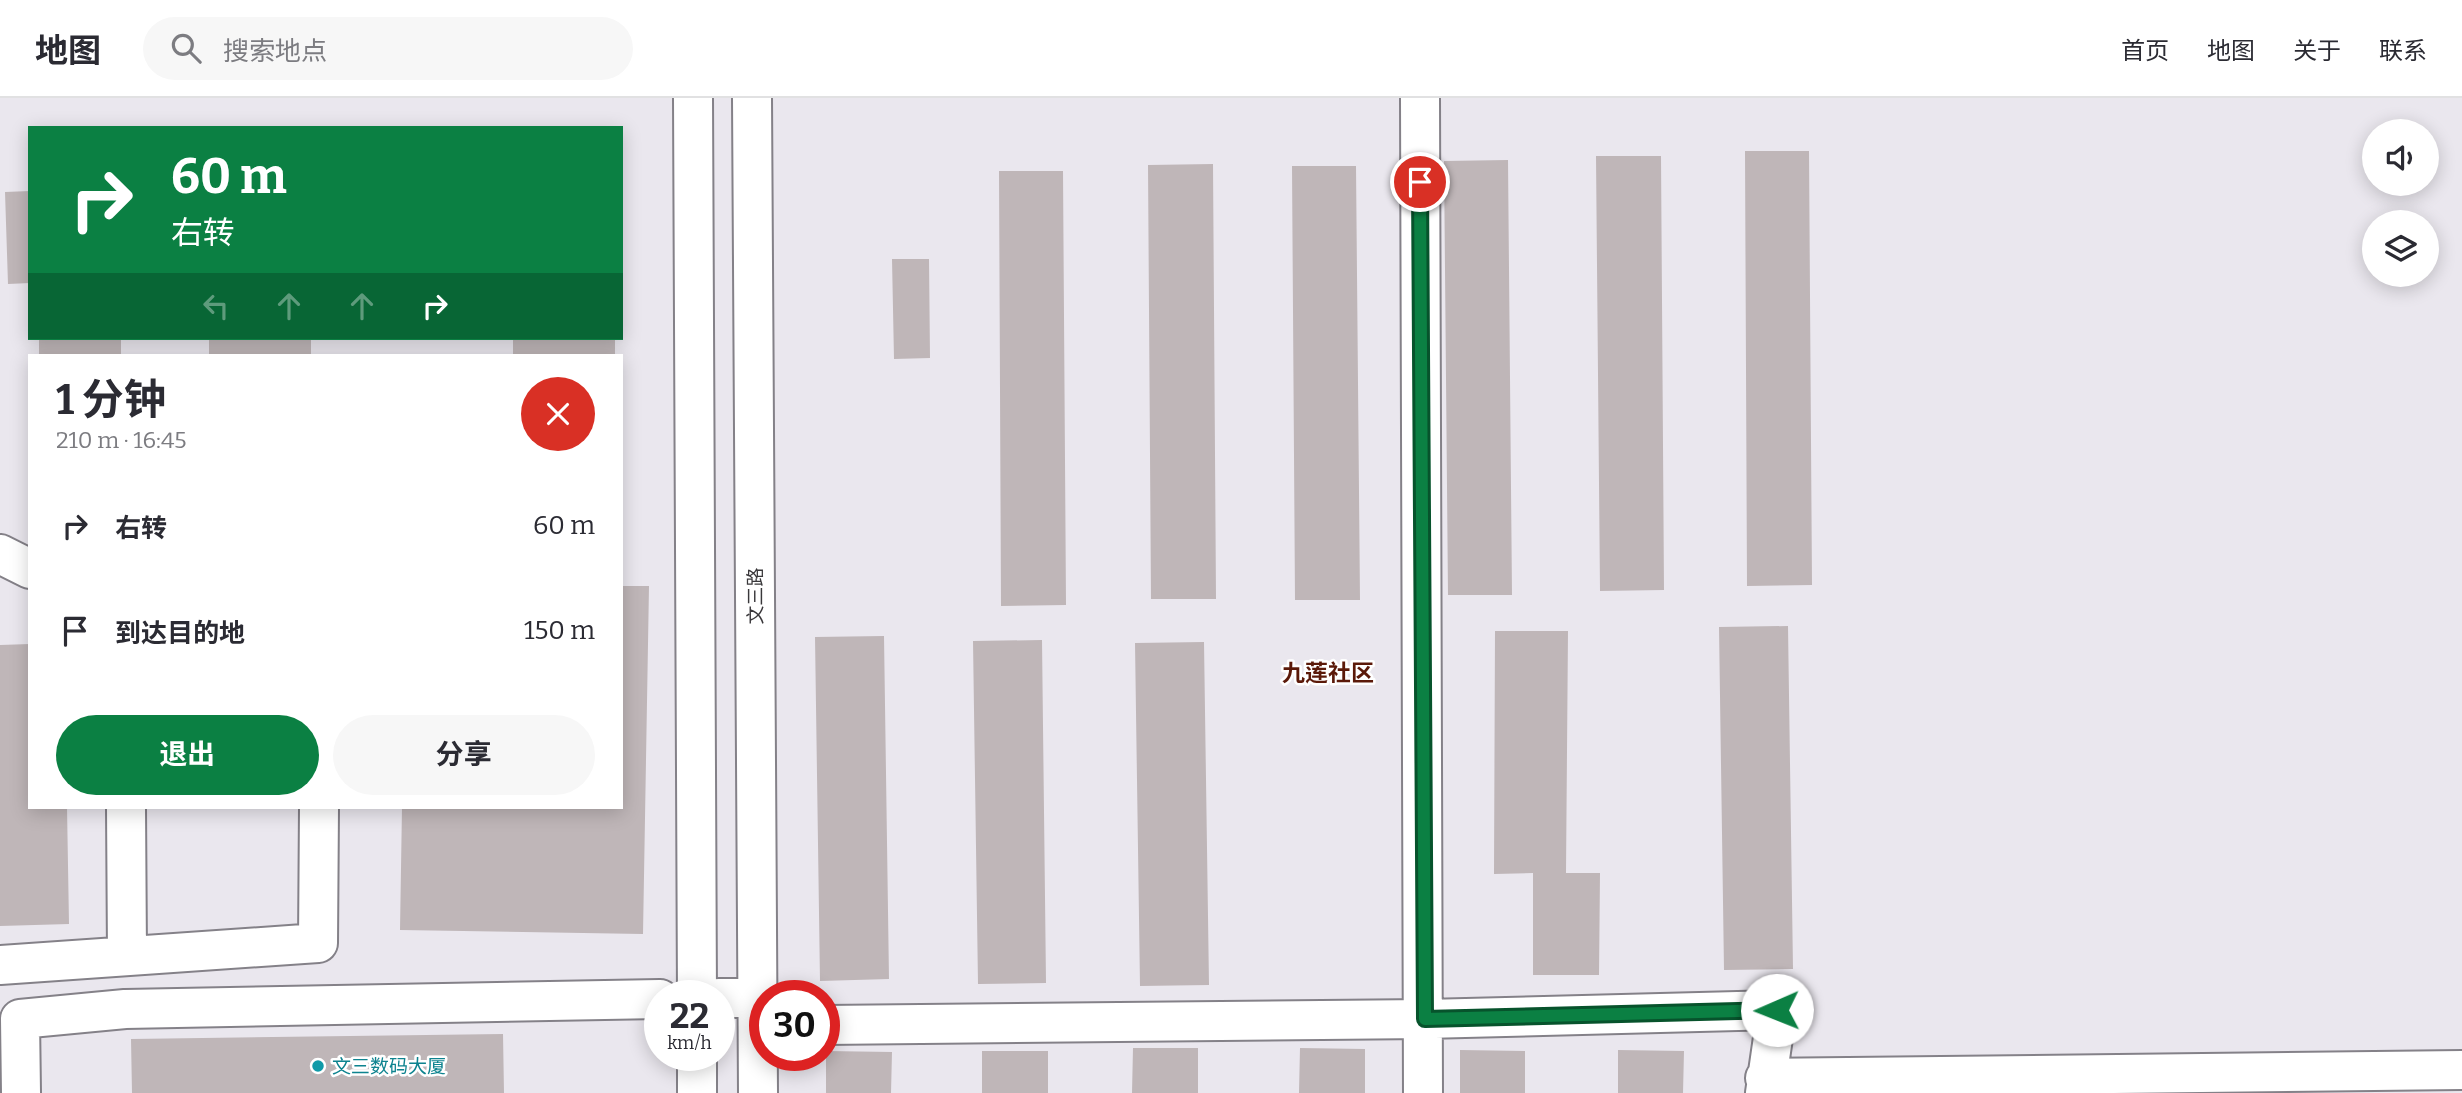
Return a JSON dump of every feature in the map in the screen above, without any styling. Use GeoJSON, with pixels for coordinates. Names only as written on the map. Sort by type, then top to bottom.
{"type":"FeatureCollection","features":[{"type":"Feature","properties":{"kind":"street"},"geometry":{"type":"LineString","coordinates":[[693,98],[697,980]]}},
{"type":"Feature","properties":{"kind":"street","name":"文三路"},"geometry":{"type":"LineString","coordinates":[[752,98],[760,980]]}},
{"type":"Feature","properties":{"kind":"street"},"geometry":{"type":"LineString","coordinates":[[1420,98],[1425,1019],[1423,1093]]}},
{"type":"Feature","properties":{"kind":"street"},"geometry":{"type":"LineString","coordinates":[[0,554],[28,568]]}},
{"type":"Feature","properties":{"kind":"street"},"geometry":{"type":"LineString","coordinates":[[126,809],[127,955]]}},
{"type":"Feature","properties":{"kind":"street"},"geometry":{"type":"LineString","coordinates":[[0,965],[318,943],[319,809]]}},
{"type":"Feature","properties":{"kind":"street"},"geometry":{"type":"LineString","coordinates":[[21,1093],[20,1019],[125,1009],[644,999]]}},
{"type":"Feature","properties":{"kind":"street"},"geometry":{"type":"LineString","coordinates":[[840,1025],[1425,1019],[1777,1010],[1765,1086],[2462,1070]]}},
{"type":"Feature","properties":{"kind":"street"},"geometry":{"type":"LineString","coordinates":[[697,1071],[697,1093]]}},
{"type":"Feature","properties":{"kind":"street","name":"文三路"},"geometry":{"type":"LineString","coordinates":[[758,1093],[759,1071]]}},
{"type":"Feature","properties":{"kind":"building"},"geometry":{"type":"Polygon","coordinates":[[[1745,151],[1809,151],[1812,585],[1747,586],[1745,151]]]}},
{"type":"Feature","properties":{"kind":"building"},"geometry":{"type":"Polygon","coordinates":[[[1596,156],[1661,156],[1664,590],[1600,591],[1596,156]]]}},
{"type":"Feature","properties":{"kind":"building"},"geometry":{"type":"Polygon","coordinates":[[[1508,160],[1512,595],[1448,595],[1444,161],[1508,160]]]}},
{"type":"Feature","properties":{"kind":"building"},"geometry":{"type":"Polygon","coordinates":[[[1213,164],[1216,599],[1151,599],[1148,165],[1213,164]]]}},
{"type":"Feature","properties":{"kind":"building"},"geometry":{"type":"Polygon","coordinates":[[[1292,166],[1356,166],[1360,600],[1295,600],[1292,166]]]}},
{"type":"Feature","properties":{"kind":"building"},"geometry":{"type":"Polygon","coordinates":[[[999,171],[1063,171],[1066,605],[1001,606],[999,171]]]}},
{"type":"Feature","properties":{"kind":"building"},"geometry":{"type":"Polygon","coordinates":[[[28,191],[28,283],[8,284],[5,192],[28,191]]]}},
{"type":"Feature","properties":{"kind":"building"},"geometry":{"type":"Polygon","coordinates":[[[892,259],[929,259],[930,358],[894,359],[892,259]]]}},
{"type":"Feature","properties":{"kind":"building"},"geometry":{"type":"Polygon","coordinates":[[[39,340],[121,340],[121,354],[39,354],[39,340]]]}},
{"type":"Feature","properties":{"kind":"building"},"geometry":{"type":"Polygon","coordinates":[[[209,340],[311,340],[311,354],[209,354],[209,340]]]}},
{"type":"Feature","properties":{"kind":"building"},"geometry":{"type":"Polygon","coordinates":[[[513,340],[615,340],[615,354],[513,354],[513,340]]]}},
{"type":"Feature","properties":{"kind":"building"},"geometry":{"type":"Polygon","coordinates":[[[623,586],[649,586],[643,934],[400,930],[402,809],[623,809],[623,586]]]}},
{"type":"Feature","properties":{"kind":"building"},"geometry":{"type":"Polygon","coordinates":[[[1788,626],[1793,969],[1724,970],[1719,627],[1788,626]]]}},
{"type":"Feature","properties":{"kind":"building"},"geometry":{"type":"Polygon","coordinates":[[[1495,631],[1568,631],[1566,873],[1600,873],[1599,975],[1533,975],[1533,873],[1494,874],[1495,631]]]}},
{"type":"Feature","properties":{"kind":"building"},"geometry":{"type":"Polygon","coordinates":[[[884,636],[889,979],[820,980],[815,637],[884,636]]]}},
{"type":"Feature","properties":{"kind":"building"},"geometry":{"type":"Polygon","coordinates":[[[1042,640],[1046,983],[978,984],[973,641],[1042,640]]]}},
{"type":"Feature","properties":{"kind":"building"},"geometry":{"type":"Polygon","coordinates":[[[1204,642],[1209,985],[1140,986],[1135,643],[1204,642]]]}},
{"type":"Feature","properties":{"kind":"building"},"geometry":{"type":"Polygon","coordinates":[[[28,644],[28,809],[67,809],[69,924],[0,926],[0,645],[28,644]]]}},
{"type":"Feature","properties":{"kind":"building","name":"文三数码大厦"},"geometry":{"type":"Polygon","coordinates":[[[503,1034],[504,1093],[132,1093],[131,1039],[503,1034]]]}},
{"type":"Feature","properties":{"kind":"building"},"geometry":{"type":"Polygon","coordinates":[[[1133,1048],[1198,1048],[1198,1093],[1132,1093],[1133,1048]]]}},
{"type":"Feature","properties":{"kind":"building"},"geometry":{"type":"Polygon","coordinates":[[[1300,1048],[1365,1049],[1365,1093],[1299,1093],[1300,1048]]]}},
{"type":"Feature","properties":{"kind":"building"},"geometry":{"type":"Polygon","coordinates":[[[1460,1050],[1525,1051],[1525,1093],[1460,1093],[1460,1050]]]}},
{"type":"Feature","properties":{"kind":"building"},"geometry":{"type":"Polygon","coordinates":[[[1618,1050],[1684,1051],[1683,1093],[1618,1093],[1618,1050]]]}},
{"type":"Feature","properties":{"kind":"building"},"geometry":{"type":"Polygon","coordinates":[[[840,1051],[892,1052],[891,1093],[826,1093],[826,1071],[840,1071],[840,1051]]]}},
{"type":"Feature","properties":{"kind":"building"},"geometry":{"type":"Polygon","coordinates":[[[982,1051],[1048,1051],[1048,1093],[982,1093],[982,1051]]]}},
{"type":"Feature","properties":{"kind":"place","name":"文三数码大厦"},"geometry":{"type":"Point","coordinates":[318,1066]}},
{"type":"Feature","properties":{"kind":"district","name":"九莲社区"},"geometry":{"type":"Point","coordinates":[1328,673]}},
{"type":"Feature","properties":{"kind":"route"},"geometry":{"type":"LineString","coordinates":[[1420,182],[1425,1019],[1777,1010]]}}]}
